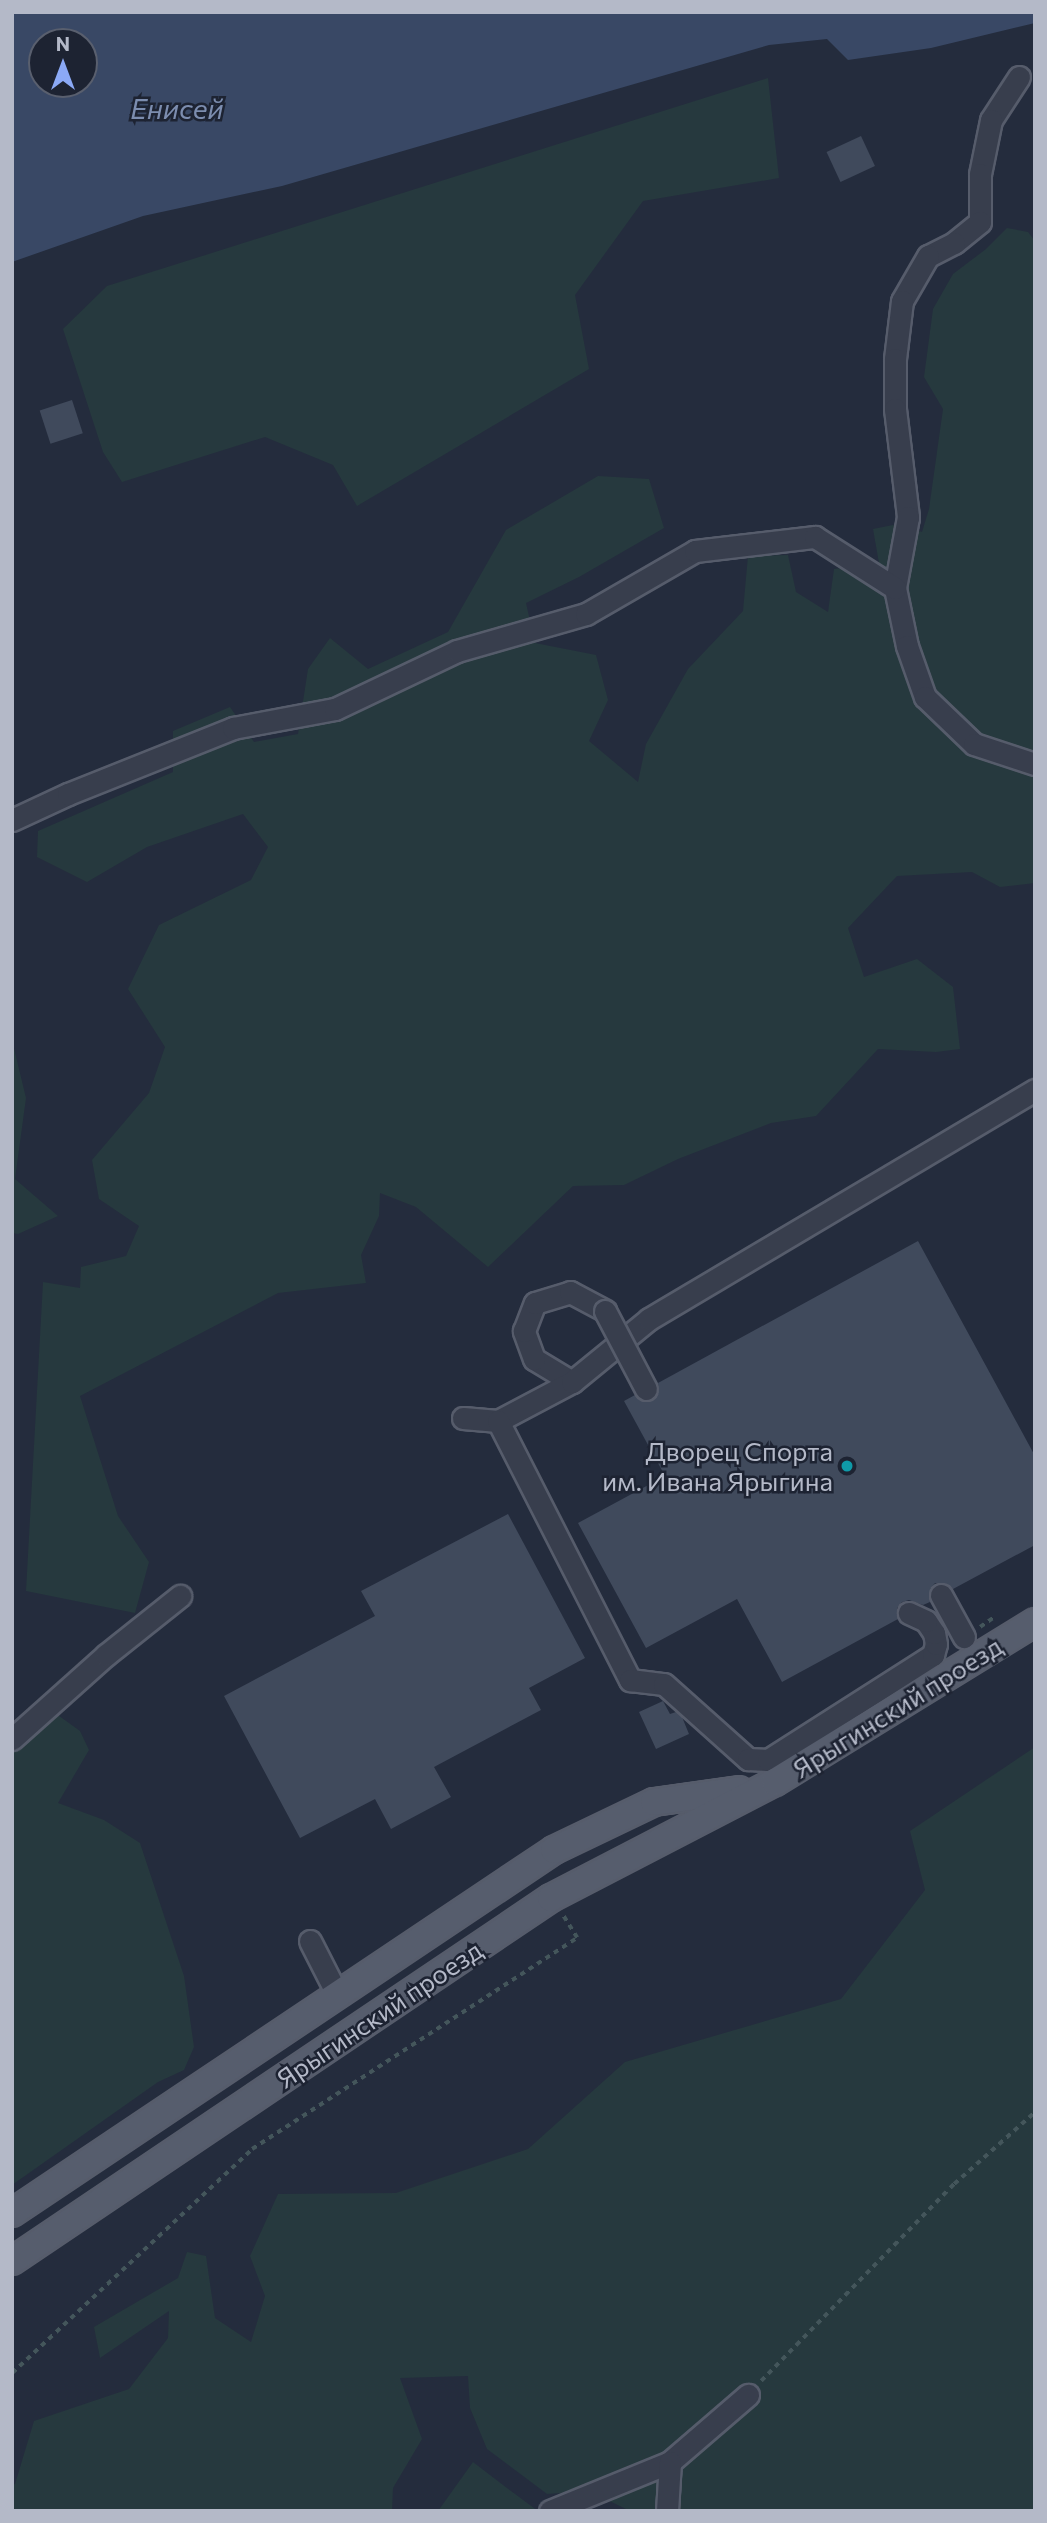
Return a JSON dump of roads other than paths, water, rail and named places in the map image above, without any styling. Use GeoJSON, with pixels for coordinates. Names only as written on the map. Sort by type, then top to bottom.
{"type":"FeatureCollection","features":[{"type":"Feature","properties":{"kind":"main road","name":"Ярыгинский проезд"},"geometry":{"type":"LineString","coordinates":[[12,2261],[551,1898],[758,1788],[775,1782],[1035,1622]]}},
{"type":"Feature","properties":{"kind":"main road","name":"Ярыгинский проезд"},"geometry":{"type":"LineString","coordinates":[[12,2213],[554,1850],[654,1802],[758,1788]]}},
{"type":"Feature","properties":{"kind":"main road"},"geometry":{"type":"LineString","coordinates":[[554,1850],[576,1884]]}},
{"type":"Feature","properties":{"kind":"lane"},"geometry":{"type":"LineString","coordinates":[[1019,77],[991,120],[980,174],[980,222],[954,243],[928,256],[902,301],[895,359],[895,409],[908,517],[895,588],[907,646],[925,697],[974,744],[1035,764]]}},
{"type":"Feature","properties":{"kind":"lane"},"geometry":{"type":"LineString","coordinates":[[12,820],[68,793],[233,728],[335,709],[457,651],[586,614],[695,551],[815,537],[895,588]]}},
{"type":"Feature","properties":{"kind":"lane"},"geometry":{"type":"LineString","coordinates":[[463,1418],[498,1421],[572,1382],[649,1319],[1035,1090]]}},
{"type":"Feature","properties":{"kind":"lane"},"geometry":{"type":"LineString","coordinates":[[572,1382],[534,1359],[524,1331],[535,1303],[570,1292],[605,1311],[646,1389]]}},
{"type":"Feature","properties":{"kind":"lane"},"geometry":{"type":"LineString","coordinates":[[498,1421],[630,1680],[664,1684],[748,1759],[768,1760],[933,1655],[936,1644],[934,1633],[926,1621],[909,1613]]}},
{"type":"Feature","properties":{"kind":"lane"},"geometry":{"type":"LineString","coordinates":[[941,1595],[964,1637]]}},
{"type":"Feature","properties":{"kind":"lane"},"geometry":{"type":"LineString","coordinates":[[12,1739],[106,1655],[180,1596]]}},
{"type":"Feature","properties":{"kind":"lane"},"geometry":{"type":"LineString","coordinates":[[310,1941],[337,1994]]}},
{"type":"Feature","properties":{"kind":"lane"},"geometry":{"type":"LineString","coordinates":[[550,2511],[670,2462],[748,2395]]}},
{"type":"Feature","properties":{"kind":"lane"},"geometry":{"type":"LineString","coordinates":[[667,2511],[670,2462]]}},
{"type":"Feature","properties":{"kind":"water","name":"Енисей"},"geometry":{"type":"Polygon","coordinates":[[[12,12],[1035,12],[1035,23],[931,48],[848,60],[827,39],[769,45],[282,186],[143,216],[12,262],[12,12]]]}},
{"type":"Feature","properties":{"kind":"place","name":"Дворец Спорта им. Ивана Ярыгина"},"geometry":{"type":"Point","coordinates":[847,1466]}}]}
